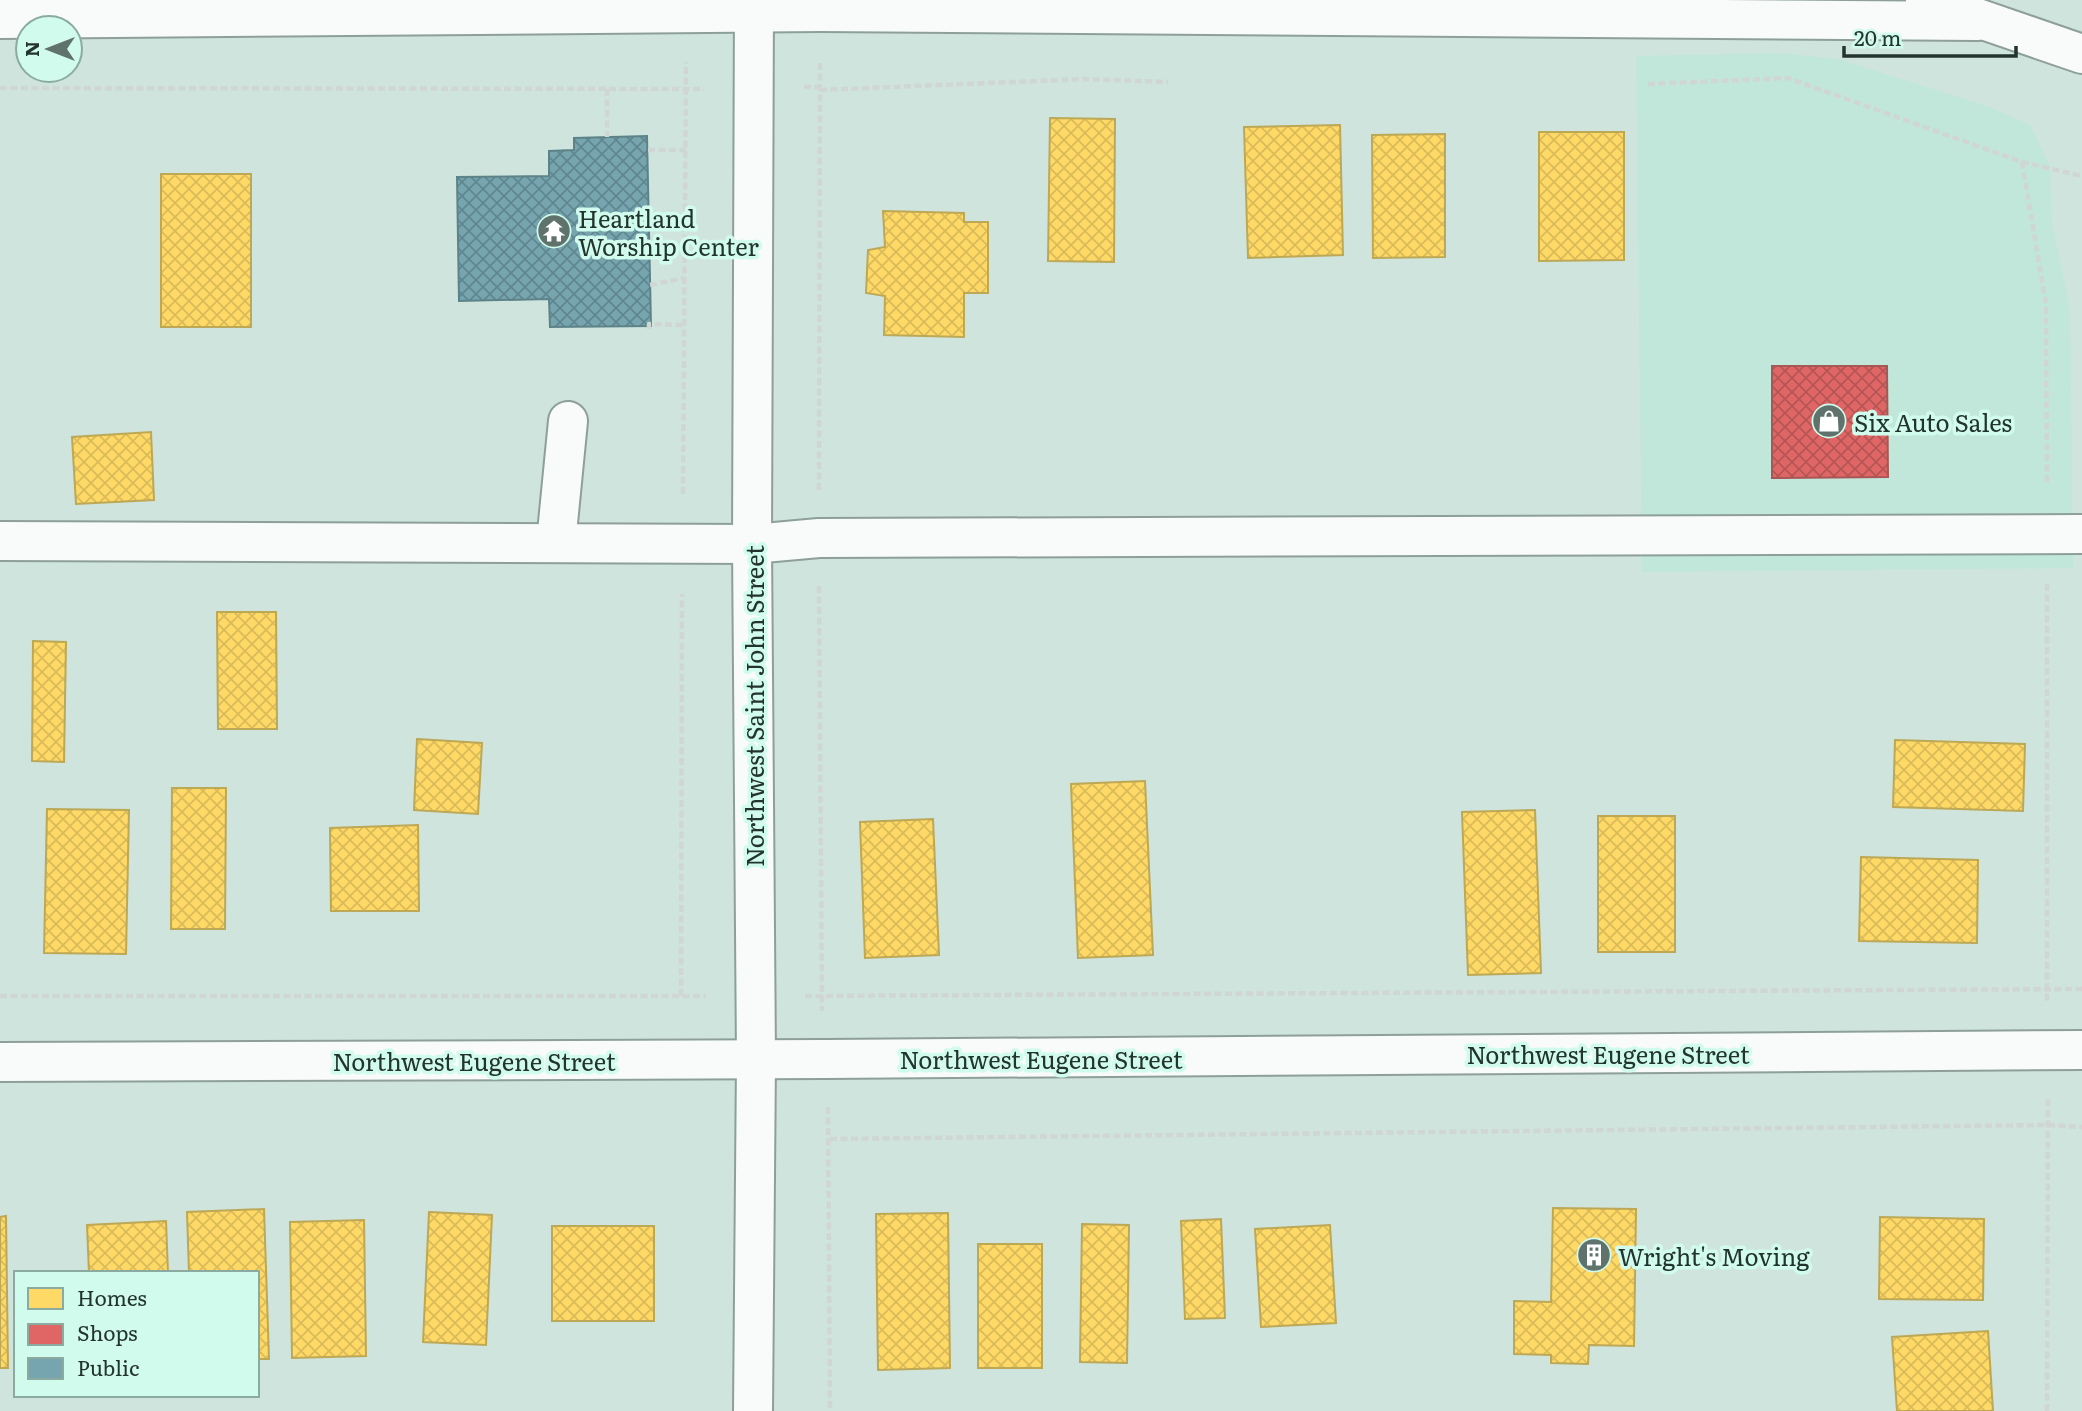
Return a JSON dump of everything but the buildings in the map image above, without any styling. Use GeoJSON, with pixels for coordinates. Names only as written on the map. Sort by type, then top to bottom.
{"type":"FeatureCollection","features":[{"type":"Feature","properties":{"kind":"street"},"geometry":{"type":"LineString","coordinates":[[1925,0],[2082,54]]}},
{"type":"Feature","properties":{"kind":"street"},"geometry":{"type":"LineString","coordinates":[[0,19],[755,6],[821,12],[1987,21]]}},
{"type":"Feature","properties":{"kind":"street","name":"Northwest Saint John Street"},"geometry":{"type":"LineString","coordinates":[[753,1411],[757,1059],[752,544],[755,6]]}},
{"type":"Feature","properties":{"kind":"street"},"geometry":{"type":"LineString","coordinates":[[556,543],[568,421]]}},
{"type":"Feature","properties":{"kind":"street"},"geometry":{"type":"LineString","coordinates":[[0,541],[752,544],[819,538],[2065,534]]}},
{"type":"Feature","properties":{"kind":"street","name":"Northwest Eugene Street"},"geometry":{"type":"LineString","coordinates":[[0,1062],[2066,1050]]}},
{"type":"Feature","properties":{"kind":"path"},"geometry":{"type":"LineString","coordinates":[[821,12],[821,996],[830,1139],[830,1411]]}},
{"type":"Feature","properties":{"kind":"path"},"geometry":{"type":"LineString","coordinates":[[1648,84],[1788,78],[2022,162],[2082,176]]}},
{"type":"Feature","properties":{"kind":"path"},"geometry":{"type":"LineString","coordinates":[[0,88],[686,90],[1084,79],[1168,82]]}},
{"type":"Feature","properties":{"kind":"path"},"geometry":{"type":"LineString","coordinates":[[607,89],[607,137]]}},
{"type":"Feature","properties":{"kind":"path"},"geometry":{"type":"LineString","coordinates":[[648,150],[686,150]]}},
{"type":"Feature","properties":{"kind":"path"},"geometry":{"type":"LineString","coordinates":[[2022,162],[2046,304],[2065,534],[2046,989],[2066,1050],[2046,1125],[2047,1411]]}},
{"type":"Feature","properties":{"kind":"path"},"geometry":{"type":"LineString","coordinates":[[650,285],[684,278]]}},
{"type":"Feature","properties":{"kind":"path"},"geometry":{"type":"LineString","coordinates":[[649,329],[649,324],[684,325]]}},
{"type":"Feature","properties":{"kind":"path"},"geometry":{"type":"LineString","coordinates":[[0,996],[821,996],[2082,989]]}},
{"type":"Feature","properties":{"kind":"path"},"geometry":{"type":"LineString","coordinates":[[830,1139],[2046,1125],[2082,1127]]}},
{"type":"Feature","properties":{"kind":"shaded area"},"geometry":{"type":"Polygon","coordinates":[[[1779,53],[1838,59],[1989,107],[2030,125],[2050,166],[2052,224],[2070,309],[2073,568],[1642,572],[1636,56],[1779,53]]]}},
{"type":"Feature","properties":{"kind":"place","name":"Heartland Worship Center"},"geometry":{"type":"Point","coordinates":[554,231]}},
{"type":"Feature","properties":{"kind":"place","name":"Six Auto Sales"},"geometry":{"type":"Point","coordinates":[1829,421]}},
{"type":"Feature","properties":{"kind":"place","name":"Wright's Moving"},"geometry":{"type":"Point","coordinates":[1594,1255]}}]}
